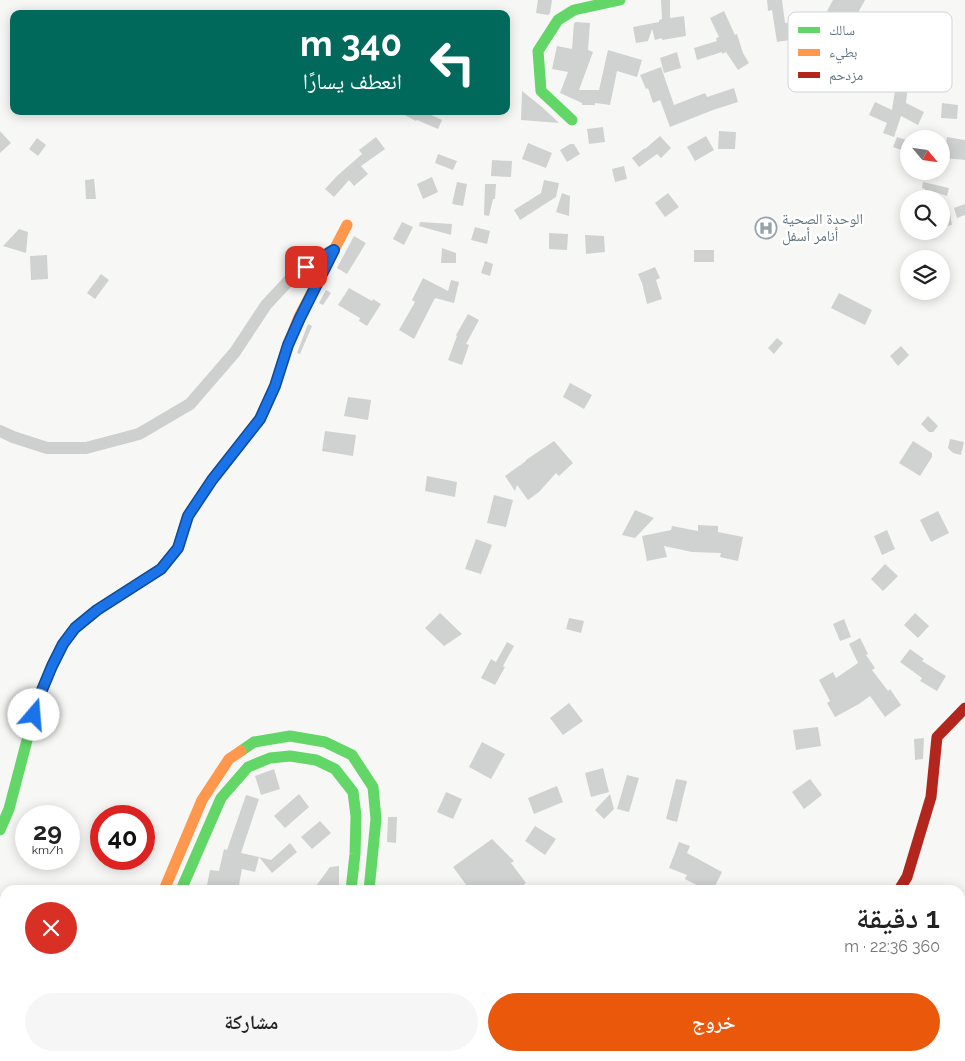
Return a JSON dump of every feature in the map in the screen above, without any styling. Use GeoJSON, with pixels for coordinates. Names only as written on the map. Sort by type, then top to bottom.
{"type":"FeatureCollection","features":[{"type":"Feature","properties":{"kind":"street"},"geometry":{"type":"LineString","coordinates":[[572,120],[541,91],[538,51],[558,20],[574,10],[620,0]]}},
{"type":"Feature","properties":{"kind":"street"},"geometry":{"type":"LineString","coordinates":[[0,830],[8,809],[37,702],[63,644],[75,628],[97,610],[161,569],[178,548],[188,516],[212,480],[260,419],[275,386],[296,324],[347,225]]}},
{"type":"Feature","properties":{"kind":"street"},"geometry":{"type":"LineString","coordinates":[[0,431],[13,438],[47,448],[86,448],[139,434],[190,404],[235,352],[266,305],[293,276],[334,250]]}},
{"type":"Feature","properties":{"kind":"street"},"geometry":{"type":"LineString","coordinates":[[902,885],[907,877],[931,797],[937,737],[965,708]]}},
{"type":"Feature","properties":{"kind":"street"},"geometry":{"type":"LineString","coordinates":[[166,885],[202,800],[229,759],[254,742],[290,736],[325,742],[352,755],[373,788],[376,819],[369,885]]}},
{"type":"Feature","properties":{"kind":"street"},"geometry":{"type":"LineString","coordinates":[[183,885],[221,798],[248,768],[270,758],[290,756],[316,760],[335,769],[353,792],[356,816],[351,885]]}},
{"type":"Feature","properties":{"kind":"building"},"geometry":{"type":"Polygon","coordinates":[[[538,0],[552,0],[548,15],[536,13],[538,0]]]}},
{"type":"Feature","properties":{"kind":"building"},"geometry":{"type":"Polygon","coordinates":[[[661,0],[670,0],[670,18],[684,16],[686,36],[655,40],[652,29],[648,41],[636,43],[633,27],[659,22],[662,19],[661,0]]]}},
{"type":"Feature","properties":{"kind":"building"},"geometry":{"type":"Polygon","coordinates":[[[767,0],[782,0],[785,23],[788,22],[788,40],[777,42],[772,10],[768,11],[767,0]]]}},
{"type":"Feature","properties":{"kind":"building"},"geometry":{"type":"Polygon","coordinates":[[[833,0],[865,0],[858,12],[827,11],[833,0]]]}},
{"type":"Feature","properties":{"kind":"building"},"geometry":{"type":"Polygon","coordinates":[[[724,11],[735,35],[737,34],[743,53],[749,63],[738,70],[726,52],[697,60],[694,48],[717,41],[716,38],[719,37],[710,18],[724,11]]]}},
{"type":"Feature","properties":{"kind":"building"},"geometry":{"type":"Polygon","coordinates":[[[574,23],[590,23],[588,50],[593,52],[579,90],[599,90],[608,50],[642,60],[637,77],[617,71],[610,105],[595,103],[595,105],[582,105],[582,103],[560,93],[568,72],[552,69],[557,46],[572,49],[574,23]]]}},
{"type":"Feature","properties":{"kind":"building"},"geometry":{"type":"Polygon","coordinates":[[[677,52],[681,68],[664,73],[660,58],[677,52]]]}},
{"type":"Feature","properties":{"kind":"building"},"geometry":{"type":"Polygon","coordinates":[[[661,67],[674,105],[705,93],[707,97],[734,88],[738,102],[670,127],[660,100],[653,103],[648,88],[646,89],[640,75],[661,67]]]}},
{"type":"Feature","properties":{"kind":"building"},"geometry":{"type":"Polygon","coordinates":[[[522,91],[542,107],[559,123],[521,120],[522,91]]]}},
{"type":"Feature","properties":{"kind":"building"},"geometry":{"type":"Polygon","coordinates":[[[895,92],[907,92],[906,103],[924,112],[918,125],[901,116],[894,137],[883,133],[887,123],[869,115],[875,102],[892,110],[895,92]]]}},
{"type":"Feature","properties":{"kind":"building"},"geometry":{"type":"Polygon","coordinates":[[[942,103],[958,105],[957,119],[941,118],[942,103]]]}},
{"type":"Feature","properties":{"kind":"building"},"geometry":{"type":"Polygon","coordinates":[[[405,115],[431,115],[442,120],[438,129],[405,115]]]}},
{"type":"Feature","properties":{"kind":"building"},"geometry":{"type":"Polygon","coordinates":[[[603,127],[605,142],[589,144],[587,129],[603,127]]]}},
{"type":"Feature","properties":{"kind":"building"},"geometry":{"type":"Polygon","coordinates":[[[0,131],[11,143],[0,153],[0,131]]]}},
{"type":"Feature","properties":{"kind":"building"},"geometry":{"type":"Polygon","coordinates":[[[719,131],[736,132],[735,149],[718,149],[719,131]]]}},
{"type":"Feature","properties":{"kind":"building"},"geometry":{"type":"Polygon","coordinates":[[[660,136],[671,148],[661,158],[657,154],[639,167],[632,158],[660,136]]]}},
{"type":"Feature","properties":{"kind":"building"},"geometry":{"type":"Polygon","coordinates":[[[706,136],[714,150],[695,161],[687,147],[706,136]]]}},
{"type":"Feature","properties":{"kind":"building"},"geometry":{"type":"Polygon","coordinates":[[[376,137],[385,149],[361,166],[368,174],[354,186],[349,180],[334,197],[325,189],[362,154],[359,150],[376,137]]]}},
{"type":"Feature","properties":{"kind":"building"},"geometry":{"type":"Polygon","coordinates":[[[897,137],[900,138],[900,150],[893,147],[897,137]]]}},
{"type":"Feature","properties":{"kind":"building"},"geometry":{"type":"Polygon","coordinates":[[[37,138],[46,145],[38,156],[29,149],[37,138]]]}},
{"type":"Feature","properties":{"kind":"building"},"geometry":{"type":"Polygon","coordinates":[[[950,138],[965,140],[965,160],[950,159],[950,138]]]}},
{"type":"Feature","properties":{"kind":"building"},"geometry":{"type":"Polygon","coordinates":[[[528,143],[552,153],[546,168],[522,159],[528,143]]]}},
{"type":"Feature","properties":{"kind":"building"},"geometry":{"type":"Polygon","coordinates":[[[570,144],[574,144],[580,154],[567,162],[560,150],[570,144]]]}},
{"type":"Feature","properties":{"kind":"building"},"geometry":{"type":"Polygon","coordinates":[[[438,154],[457,161],[453,170],[435,163],[438,154]]]}},
{"type":"Feature","properties":{"kind":"building"},"geometry":{"type":"Polygon","coordinates":[[[492,160],[512,161],[511,177],[491,176],[492,160]]]}},
{"type":"Feature","properties":{"kind":"building"},"geometry":{"type":"Polygon","coordinates":[[[624,166],[627,179],[615,182],[612,169],[624,166]]]}},
{"type":"Feature","properties":{"kind":"building"},"geometry":{"type":"Polygon","coordinates":[[[432,177],[438,192],[423,199],[417,184],[432,177]]]}},
{"type":"Feature","properties":{"kind":"building"},"geometry":{"type":"Polygon","coordinates":[[[94,179],[96,199],[86,199],[85,180],[94,179]]]}},
{"type":"Feature","properties":{"kind":"building"},"geometry":{"type":"Polygon","coordinates":[[[544,180],[559,183],[556,197],[520,220],[514,210],[541,193],[544,180]]]}},
{"type":"Feature","properties":{"kind":"building"},"geometry":{"type":"Polygon","coordinates":[[[457,182],[467,184],[463,206],[452,204],[457,182]]]}},
{"type":"Feature","properties":{"kind":"building"},"geometry":{"type":"Polygon","coordinates":[[[923,182],[949,188],[948,190],[925,190],[922,188],[923,182]]]}},
{"type":"Feature","properties":{"kind":"building"},"geometry":{"type":"Polygon","coordinates":[[[485,184],[496,184],[495,199],[493,199],[489,216],[484,215],[485,184]]]}},
{"type":"Feature","properties":{"kind":"building"},"geometry":{"type":"Polygon","coordinates":[[[562,193],[570,196],[569,216],[556,212],[562,193]]]}},
{"type":"Feature","properties":{"kind":"building"},"geometry":{"type":"Polygon","coordinates":[[[668,193],[679,207],[665,217],[655,203],[668,193]]]}},
{"type":"Feature","properties":{"kind":"building"},"geometry":{"type":"Polygon","coordinates":[[[965,204],[965,215],[957,218],[954,208],[965,204]]]}},
{"type":"Feature","properties":{"kind":"building"},"geometry":{"type":"Polygon","coordinates":[[[402,222],[413,227],[404,245],[393,239],[402,222]]]}},
{"type":"Feature","properties":{"kind":"building"},"geometry":{"type":"Polygon","coordinates":[[[420,222],[452,224],[451,235],[419,226],[420,222]]]}},
{"type":"Feature","properties":{"kind":"building"},"geometry":{"type":"Polygon","coordinates":[[[475,227],[490,231],[487,244],[471,240],[475,227]]]}},
{"type":"Feature","properties":{"kind":"building"},"geometry":{"type":"Polygon","coordinates":[[[19,229],[28,232],[26,253],[3,246],[19,229]]]}},
{"type":"Feature","properties":{"kind":"building"},"geometry":{"type":"Polygon","coordinates":[[[549,233],[568,234],[567,250],[549,249],[549,233]]]}},
{"type":"Feature","properties":{"kind":"building"},"geometry":{"type":"Polygon","coordinates":[[[585,235],[604,236],[605,252],[586,254],[585,235]]]}},
{"type":"Feature","properties":{"kind":"building"},"geometry":{"type":"Polygon","coordinates":[[[354,236],[366,243],[347,274],[337,268],[354,236]]]}},
{"type":"Feature","properties":{"kind":"building"},"geometry":{"type":"Polygon","coordinates":[[[442,248],[456,253],[456,263],[441,263],[442,248]]]}},
{"type":"Feature","properties":{"kind":"building"},"geometry":{"type":"Polygon","coordinates":[[[694,250],[714,250],[714,262],[694,262],[694,250]]]}},
{"type":"Feature","properties":{"kind":"building"},"geometry":{"type":"Polygon","coordinates":[[[47,255],[48,279],[31,280],[30,256],[47,255]]]}},
{"type":"Feature","properties":{"kind":"building"},"geometry":{"type":"Polygon","coordinates":[[[485,261],[493,264],[490,276],[481,273],[485,261]]]}},
{"type":"Feature","properties":{"kind":"building"},"geometry":{"type":"Polygon","coordinates":[[[655,267],[660,278],[656,280],[662,299],[647,304],[638,274],[655,267]]]}},
{"type":"Feature","properties":{"kind":"building"},"geometry":{"type":"Polygon","coordinates":[[[101,274],[109,280],[95,299],[87,293],[101,274]]]}},
{"type":"Feature","properties":{"kind":"building"},"geometry":{"type":"Polygon","coordinates":[[[423,278],[448,291],[451,280],[459,282],[454,303],[435,298],[414,339],[399,330],[415,302],[412,300],[423,278]]]}},
{"type":"Feature","properties":{"kind":"building"},"geometry":{"type":"Polygon","coordinates":[[[349,288],[381,304],[367,326],[359,321],[360,318],[338,305],[349,288]]]}},
{"type":"Feature","properties":{"kind":"building"},"geometry":{"type":"Polygon","coordinates":[[[326,290],[331,293],[323,305],[319,303],[326,290]]]}},
{"type":"Feature","properties":{"kind":"building"},"geometry":{"type":"Polygon","coordinates":[[[839,293],[872,310],[865,325],[831,308],[839,293]]]}},
{"type":"Feature","properties":{"kind":"building"},"geometry":{"type":"Polygon","coordinates":[[[468,314],[479,320],[466,344],[469,345],[462,365],[448,360],[456,335],[468,314]]]}},
{"type":"Feature","properties":{"kind":"building"},"geometry":{"type":"Polygon","coordinates":[[[308,324],[312,326],[300,354],[297,353],[308,324]]]}},
{"type":"Feature","properties":{"kind":"building"},"geometry":{"type":"Polygon","coordinates":[[[777,338],[783,343],[774,354],[768,348],[777,338]]]}},
{"type":"Feature","properties":{"kind":"building"},"geometry":{"type":"Polygon","coordinates":[[[901,346],[909,355],[898,366],[890,356],[901,346]]]}},
{"type":"Feature","properties":{"kind":"building"},"geometry":{"type":"Polygon","coordinates":[[[570,383],[592,395],[584,409],[563,397],[570,383]]]}},
{"type":"Feature","properties":{"kind":"building"},"geometry":{"type":"Polygon","coordinates":[[[348,397],[371,400],[368,420],[344,416],[348,397]]]}},
{"type":"Feature","properties":{"kind":"building"},"geometry":{"type":"Polygon","coordinates":[[[928,416],[938,426],[933,432],[929,432],[921,424],[928,416]]]}},
{"type":"Feature","properties":{"kind":"building"},"geometry":{"type":"Polygon","coordinates":[[[325,431],[356,435],[353,456],[322,451],[325,431]]]}},
{"type":"Feature","properties":{"kind":"building"},"geometry":{"type":"Polygon","coordinates":[[[950,439],[964,442],[961,455],[953,453],[948,448],[950,439]]]}},
{"type":"Feature","properties":{"kind":"building"},"geometry":{"type":"Polygon","coordinates":[[[554,441],[573,463],[559,476],[556,473],[539,492],[528,500],[517,485],[515,491],[505,476],[554,441]]]}},
{"type":"Feature","properties":{"kind":"building"},"geometry":{"type":"Polygon","coordinates":[[[913,441],[932,453],[932,457],[920,476],[899,463],[913,441]]]}},
{"type":"Feature","properties":{"kind":"building"},"geometry":{"type":"Polygon","coordinates":[[[427,476],[457,482],[455,497],[425,491],[427,476]]]}},
{"type":"Feature","properties":{"kind":"building"},"geometry":{"type":"Polygon","coordinates":[[[494,495],[513,500],[506,527],[487,523],[494,495]]]}},
{"type":"Feature","properties":{"kind":"building"},"geometry":{"type":"Polygon","coordinates":[[[635,510],[654,518],[635,538],[622,535],[635,510]]]}},
{"type":"Feature","properties":{"kind":"building"},"geometry":{"type":"Polygon","coordinates":[[[938,511],[949,533],[931,542],[920,520],[938,511]]]}},
{"type":"Feature","properties":{"kind":"building"},"geometry":{"type":"Polygon","coordinates":[[[698,525],[718,526],[718,532],[743,537],[738,561],[720,557],[721,553],[692,552],[664,546],[667,557],[647,561],[642,536],[671,530],[672,526],[698,531],[698,525]]]}},
{"type":"Feature","properties":{"kind":"building"},"geometry":{"type":"Polygon","coordinates":[[[887,530],[895,549],[882,555],[874,536],[887,530]]]}},
{"type":"Feature","properties":{"kind":"building"},"geometry":{"type":"Polygon","coordinates":[[[476,539],[492,545],[481,574],[465,569],[476,539]]]}},
{"type":"Feature","properties":{"kind":"building"},"geometry":{"type":"Polygon","coordinates":[[[885,564],[898,576],[883,591],[871,579],[885,564]]]}},
{"type":"Feature","properties":{"kind":"building"},"geometry":{"type":"Polygon","coordinates":[[[440,613],[462,634],[444,646],[425,628],[440,613]]]}},
{"type":"Feature","properties":{"kind":"building"},"geometry":{"type":"Polygon","coordinates":[[[915,613],[929,626],[918,638],[904,625],[915,613]]]}},
{"type":"Feature","properties":{"kind":"building"},"geometry":{"type":"Polygon","coordinates":[[[569,618],[584,621],[581,633],[566,629],[569,618]]]}},
{"type":"Feature","properties":{"kind":"building"},"geometry":{"type":"Polygon","coordinates":[[[844,619],[851,637],[840,641],[833,624],[844,619]]]}},
{"type":"Feature","properties":{"kind":"building"},"geometry":{"type":"Polygon","coordinates":[[[860,638],[868,654],[866,655],[875,668],[872,670],[888,691],[890,689],[901,705],[885,717],[870,696],[835,717],[827,703],[830,701],[819,680],[833,672],[836,678],[858,663],[849,644],[860,638]]]}},
{"type":"Feature","properties":{"kind":"building"},"geometry":{"type":"Polygon","coordinates":[[[507,642],[514,646],[495,685],[481,678],[491,659],[496,662],[507,642]]]}},
{"type":"Feature","properties":{"kind":"building"},"geometry":{"type":"Polygon","coordinates":[[[910,649],[924,659],[922,661],[946,676],[937,691],[920,681],[922,678],[900,662],[910,649]]]}},
{"type":"Feature","properties":{"kind":"building"},"geometry":{"type":"Polygon","coordinates":[[[569,703],[583,721],[563,735],[550,718],[569,703]]]}},
{"type":"Feature","properties":{"kind":"building"},"geometry":{"type":"Polygon","coordinates":[[[818,727],[821,746],[796,750],[793,730],[818,727]]]}},
{"type":"Feature","properties":{"kind":"building"},"geometry":{"type":"Polygon","coordinates":[[[924,738],[923,759],[915,760],[914,739],[924,738]]]}},
{"type":"Feature","properties":{"kind":"building"},"geometry":{"type":"Polygon","coordinates":[[[482,742],[505,754],[491,779],[469,767],[482,742]]]}},
{"type":"Feature","properties":{"kind":"building"},"geometry":{"type":"Polygon","coordinates":[[[603,768],[609,792],[591,797],[585,773],[603,768]]]}},
{"type":"Feature","properties":{"kind":"building"},"geometry":{"type":"Polygon","coordinates":[[[274,769],[280,789],[261,795],[255,776],[274,769]]]}},
{"type":"Feature","properties":{"kind":"building"},"geometry":{"type":"Polygon","coordinates":[[[627,775],[639,778],[629,812],[617,809],[627,775]]]}},
{"type":"Feature","properties":{"kind":"building"},"geometry":{"type":"Polygon","coordinates":[[[676,779],[687,781],[677,822],[666,819],[676,779]]]}},
{"type":"Feature","properties":{"kind":"building"},"geometry":{"type":"Polygon","coordinates":[[[810,779],[822,795],[804,809],[792,792],[810,779]]]}},
{"type":"Feature","properties":{"kind":"building"},"geometry":{"type":"Polygon","coordinates":[[[557,786],[563,802],[534,814],[528,798],[557,786]]]}},
{"type":"Feature","properties":{"kind":"building"},"geometry":{"type":"Polygon","coordinates":[[[446,792],[462,799],[453,819],[437,812],[446,792]]]}},
{"type":"Feature","properties":{"kind":"building"},"geometry":{"type":"Polygon","coordinates":[[[299,794],[309,807],[285,828],[274,816],[299,794]]]}},
{"type":"Feature","properties":{"kind":"building"},"geometry":{"type":"Polygon","coordinates":[[[610,794],[614,809],[604,819],[595,810],[610,794]]]}},
{"type":"Feature","properties":{"kind":"building"},"geometry":{"type":"Polygon","coordinates":[[[246,795],[259,799],[241,853],[259,857],[255,872],[242,869],[239,885],[207,885],[210,870],[219,871],[224,849],[227,850],[246,795]]]}},
{"type":"Feature","properties":{"kind":"building"},"geometry":{"type":"Polygon","coordinates":[[[388,817],[397,817],[396,843],[387,842],[388,817]]]}},
{"type":"Feature","properties":{"kind":"building"},"geometry":{"type":"Polygon","coordinates":[[[320,821],[331,833],[312,849],[301,837],[320,821]]]}},
{"type":"Feature","properties":{"kind":"building"},"geometry":{"type":"Polygon","coordinates":[[[535,826],[556,839],[545,855],[525,841],[535,826]]]}},
{"type":"Feature","properties":{"kind":"building"},"geometry":{"type":"Polygon","coordinates":[[[492,839],[514,861],[511,863],[526,883],[523,885],[466,885],[453,867],[492,839]]]}},
{"type":"Feature","properties":{"kind":"building"},"geometry":{"type":"Polygon","coordinates":[[[679,842],[690,846],[687,853],[722,872],[716,885],[696,885],[685,879],[687,875],[669,868],[679,842]]]}},
{"type":"Feature","properties":{"kind":"building"},"geometry":{"type":"Polygon","coordinates":[[[290,843],[297,852],[272,873],[259,857],[271,860],[290,843]]]}},
{"type":"Feature","properties":{"kind":"building"},"geometry":{"type":"Polygon","coordinates":[[[339,866],[339,885],[317,885],[330,867],[339,866]]]}},
{"type":"Feature","properties":{"kind":"traffic: fast"},"geometry":{"type":"LineString","coordinates":[[572,120],[541,91],[538,51],[558,20],[574,10],[620,0]]}},
{"type":"Feature","properties":{"kind":"traffic: fast"},"geometry":{"type":"LineString","coordinates":[[0,830],[9,809],[37,702],[63,644],[75,628],[97,610],[161,569],[178,548],[188,516],[195,505]]}},
{"type":"Feature","properties":{"kind":"traffic: fast"},"geometry":{"type":"LineString","coordinates":[[241,751],[254,742],[290,736],[325,742],[352,755],[373,787],[376,819],[369,885]]}},
{"type":"Feature","properties":{"kind":"traffic: fast"},"geometry":{"type":"LineString","coordinates":[[183,885],[221,798],[248,767],[270,758],[290,756],[316,760],[335,769],[353,792],[356,816],[352,885]]}},
{"type":"Feature","properties":{"kind":"traffic: slow"},"geometry":{"type":"LineString","coordinates":[[195,505],[212,480],[260,419],[275,386],[299,317],[347,225]]}},
{"type":"Feature","properties":{"kind":"traffic: slow"},"geometry":{"type":"LineString","coordinates":[[166,885],[202,800],[229,759],[241,751]]}},
{"type":"Feature","properties":{"kind":"traffic: jam"},"geometry":{"type":"LineString","coordinates":[[902,885],[907,877],[931,797],[937,737],[965,708]]}},
{"type":"Feature","properties":{"kind":"place","name":"الوحدة الصحية أنامر أسفل"},"geometry":{"type":"Point","coordinates":[766,228]}},
{"type":"Feature","properties":{"kind":"route"},"geometry":{"type":"LineString","coordinates":[[34,715],[37,702],[52,666],[63,644],[75,628],[97,610],[161,569],[178,548],[188,516],[212,480],[260,419],[275,386],[288,345],[334,250],[306,267]]}}]}
